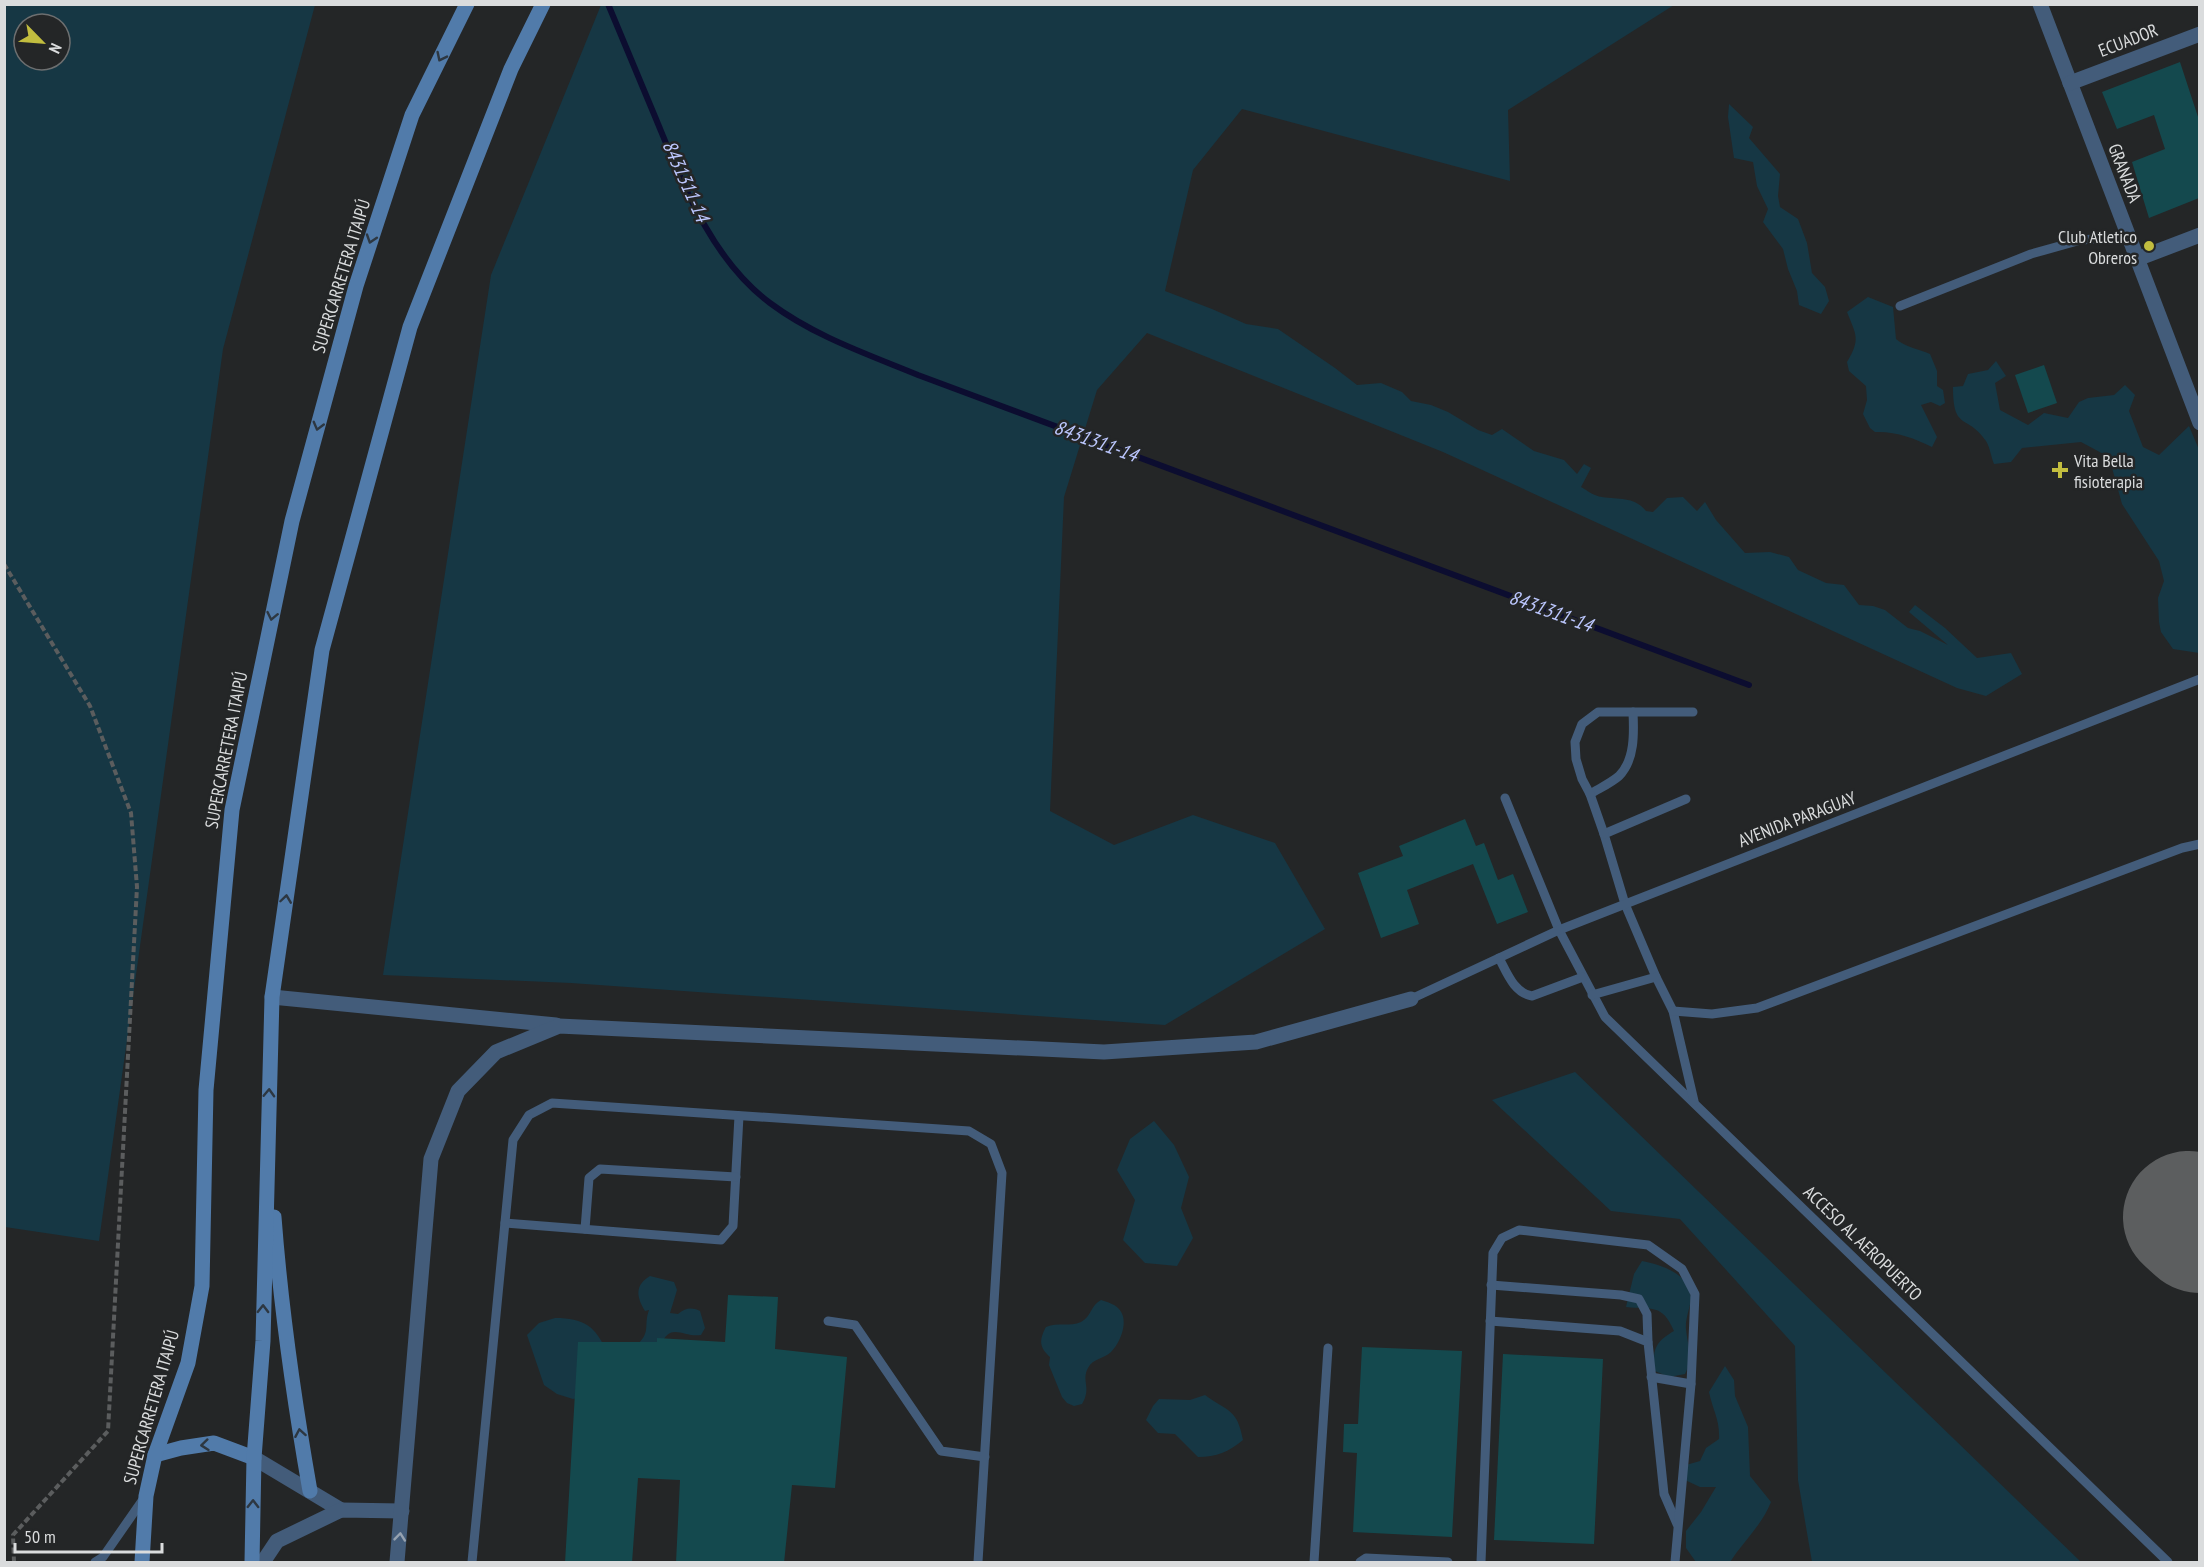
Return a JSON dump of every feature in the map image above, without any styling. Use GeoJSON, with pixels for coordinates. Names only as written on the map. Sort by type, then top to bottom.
{"type":"FeatureCollection","features":[{"type":"Feature","properties":{"kind":"street","name":"SUPERCARRETERA ITAIPÚ"},"geometry":{"type":"LineString","coordinates":[[142,1563],[146,1496],[155,1455],[188,1363],[202,1286],[206,1090],[232,810],[292,521],[356,286],[412,115],[467,4]]}},
{"type":"Feature","properties":{"kind":"street"},"geometry":{"type":"LineString","coordinates":[[252,1563],[254,1458],[262,1341],[272,997],[322,650],[410,327],[503,90],[543,4]]}},
{"type":"Feature","properties":{"kind":"street","name":"GRANADA"},"geometry":{"type":"LineString","coordinates":[[2040,4],[2199,423]]}},
{"type":"Feature","properties":{"kind":"street","name":"ECUADOR"},"geometry":{"type":"LineString","coordinates":[[2070,83],[2199,34]]}},
{"type":"Feature","properties":{"kind":"street"},"geometry":{"type":"LineString","coordinates":[[2137,259],[2199,235]]}},
{"type":"Feature","properties":{"kind":"street"},"geometry":{"type":"LineString","coordinates":[[272,997],[559,1026],[1104,1052],[1256,1042],[1411,999]]}},
{"type":"Feature","properties":{"kind":"street"},"geometry":{"type":"LineString","coordinates":[[397,1563],[431,1159],[458,1091],[496,1052],[559,1026]]}},
{"type":"Feature","properties":{"kind":"street"},"geometry":{"type":"LineString","coordinates":[[267,1130],[277,1257],[298,1424],[310,1491]]}},
{"type":"Feature","properties":{"kind":"street"},"geometry":{"type":"LineString","coordinates":[[155,1455],[214,1443],[254,1458],[341,1510]]}},
{"type":"Feature","properties":{"kind":"street"},"geometry":{"type":"LineString","coordinates":[[263,1563],[277,1541],[341,1510],[402,1511]]}},
{"type":"Feature","properties":{"kind":"lane"},"geometry":{"type":"LineString","coordinates":[[1899,306],[2031,255],[2071,243],[2107,238],[2130,239]]}},
{"type":"Feature","properties":{"kind":"lane","name":"AVENIDA PARAGUAY"},"geometry":{"type":"LineString","coordinates":[[1411,999],[1559,930],[2199,680]]}},
{"type":"Feature","properties":{"kind":"lane"},"geometry":{"type":"LineString","coordinates":[[1693,712],[1598,712],[1582,724],[1575,742],[1576,759],[1582,779],[1590,794],[1604,834],[1624,904],[1673,1011],[1695,1102]]}},
{"type":"Feature","properties":{"kind":"lane"},"geometry":{"type":"LineString","coordinates":[[1590,794],[1617,777],[1625,768],[1634,732],[1633,712]]}},
{"type":"Feature","properties":{"kind":"lane","name":"ACCESO AL AEROPUERTO"},"geometry":{"type":"LineString","coordinates":[[1504,798],[1559,930],[1605,1017],[2168,1563]]}},
{"type":"Feature","properties":{"kind":"lane"},"geometry":{"type":"LineString","coordinates":[[1604,834],[1686,800]]}},
{"type":"Feature","properties":{"kind":"lane"},"geometry":{"type":"LineString","coordinates":[[1673,1011],[1712,1014],[1757,1008],[2182,848],[2199,844]]}},
{"type":"Feature","properties":{"kind":"lane"},"geometry":{"type":"LineString","coordinates":[[1499,958],[1516,988],[1524,995],[1532,996],[1583,977]]}},
{"type":"Feature","properties":{"kind":"lane"},"geometry":{"type":"LineString","coordinates":[[1592,995],[1656,977]]}},
{"type":"Feature","properties":{"kind":"lane"},"geometry":{"type":"LineString","coordinates":[[472,1563],[513,1140],[529,1115],[552,1103],[969,1131],[991,1144],[1002,1173],[978,1563]]}},
{"type":"Feature","properties":{"kind":"lane"},"geometry":{"type":"LineString","coordinates":[[505,1223],[722,1240],[733,1226],[739,1116]]}},
{"type":"Feature","properties":{"kind":"lane"},"geometry":{"type":"LineString","coordinates":[[585,1229],[589,1178],[600,1169],[736,1177]]}},
{"type":"Feature","properties":{"kind":"lane"},"geometry":{"type":"LineString","coordinates":[[1481,1563],[1493,1253],[1502,1238],[1520,1230],[1648,1245],[1682,1269],[1695,1294],[1691,1384],[1675,1563]]}},
{"type":"Feature","properties":{"kind":"lane"},"geometry":{"type":"LineString","coordinates":[[1491,1285],[1621,1295],[1639,1299],[1647,1314],[1651,1377],[1664,1494],[1678,1526]]}},
{"type":"Feature","properties":{"kind":"lane"},"geometry":{"type":"LineString","coordinates":[[828,1321],[855,1325],[941,1451],[985,1457]]}},
{"type":"Feature","properties":{"kind":"lane"},"geometry":{"type":"LineString","coordinates":[[1490,1321],[1620,1331],[1648,1342]]}},
{"type":"Feature","properties":{"kind":"lane"},"geometry":{"type":"LineString","coordinates":[[1314,1563],[1328,1348]]}},
{"type":"Feature","properties":{"kind":"lane"},"geometry":{"type":"LineString","coordinates":[[1651,1377],[1691,1384]]}},
{"type":"Feature","properties":{"kind":"lane"},"geometry":{"type":"LineString","coordinates":[[95,1563],[103,1557],[146,1496]]}},
{"type":"Feature","properties":{"kind":"lane"},"geometry":{"type":"LineString","coordinates":[[1360,1563],[1366,1558],[1448,1563]]}},
{"type":"Feature","properties":{"kind":"path"},"geometry":{"type":"LineString","coordinates":[[4,564],[90,706],[131,813],[137,887],[108,1431],[13,1535],[14,1563]]}},
{"type":"Feature","properties":{"kind":"shaded area"},"geometry":{"type":"Polygon","coordinates":[[[5,4],[315,5],[223,349],[99,1241],[5,1227],[5,4]]]}},
{"type":"Feature","properties":{"kind":"shaded area"},"geometry":{"type":"Polygon","coordinates":[[[601,5],[1674,5],[1508,110],[1510,181],[1242,109],[1193,170],[1165,291],[1246,324],[1278,329],[1357,385],[1381,383],[1402,392],[1411,401],[1431,405],[1448,412],[1478,430],[1492,435],[1502,429],[1534,451],[1564,460],[1577,474],[1584,464],[1591,468],[1581,487],[1596,496],[1626,499],[1646,511],[1653,512],[1667,498],[1683,497],[1697,511],[1705,502],[1716,520],[1745,553],[1770,552],[1789,557],[1798,570],[1826,583],[1844,585],[1859,605],[1885,610],[1908,628],[1920,631],[1948,645],[1909,612],[1915,605],[1945,628],[1977,658],[2011,653],[2022,674],[1986,696],[1957,688],[1443,452],[1147,333],[1097,390],[1064,497],[1050,811],[1114,845],[1193,815],[1275,843],[1325,929],[1165,1025],[571,983],[383,975],[491,275],[601,5]]]}},
{"type":"Feature","properties":{"kind":"shaded area"},"geometry":{"type":"Polygon","coordinates":[[[1729,104],[1753,127],[1749,138],[1780,174],[1778,196],[1780,207],[1798,219],[1807,243],[1812,273],[1825,287],[1829,301],[1821,314],[1799,305],[1797,291],[1783,249],[1763,222],[1768,209],[1757,186],[1753,162],[1734,158],[1728,117],[1729,104]]]}},
{"type":"Feature","properties":{"kind":"shaded area"},"geometry":{"type":"Polygon","coordinates":[[[1868,297],[1893,307],[1896,339],[1930,354],[1937,371],[1937,386],[1943,390],[1945,403],[1940,406],[1931,402],[1921,405],[1937,437],[1932,447],[1904,436],[1875,432],[1870,428],[1863,414],[1867,400],[1866,386],[1849,371],[1847,362],[1854,348],[1856,337],[1847,312],[1868,297]]]}},
{"type":"Feature","properties":{"kind":"shaded area"},"geometry":{"type":"Polygon","coordinates":[[[1996,361],[2006,376],[1995,383],[2000,410],[2028,425],[2044,413],[2068,418],[2079,402],[2088,398],[2114,395],[2125,385],[2135,395],[2129,411],[2143,447],[2159,455],[2189,426],[2200,452],[2199,653],[2173,649],[2161,632],[2158,598],[2164,581],[2159,561],[2122,504],[2109,457],[2081,442],[2022,448],[2011,462],[1994,464],[1986,441],[1979,432],[1958,416],[1955,410],[1953,387],[1963,386],[1968,374],[1988,370],[1996,361]]]}},
{"type":"Feature","properties":{"kind":"shaded area"},"geometry":{"type":"Polygon","coordinates":[[[1575,1072],[2081,1562],[1812,1562],[1798,1480],[1795,1346],[1680,1219],[1611,1211],[1492,1100],[1575,1072]]]}},
{"type":"Feature","properties":{"kind":"shaded area"},"geometry":{"type":"Polygon","coordinates":[[[1154,1121],[1174,1145],[1189,1177],[1181,1208],[1193,1238],[1177,1266],[1145,1263],[1123,1240],[1135,1200],[1117,1170],[1130,1139],[1154,1121]]]}},
{"type":"Feature","properties":{"kind":"shaded area"},"geometry":{"type":"Polygon","coordinates":[[[1642,1261],[1680,1276],[1689,1289],[1691,1301],[1686,1325],[1690,1357],[1685,1374],[1669,1377],[1655,1371],[1656,1347],[1674,1331],[1665,1316],[1655,1310],[1626,1307],[1634,1274],[1642,1261]]]}},
{"type":"Feature","properties":{"kind":"shaded area"},"geometry":{"type":"Polygon","coordinates":[[[650,1276],[674,1282],[677,1290],[670,1313],[678,1314],[689,1309],[700,1311],[705,1328],[701,1335],[673,1332],[665,1338],[661,1345],[635,1346],[644,1337],[649,1310],[645,1311],[638,1291],[645,1279],[650,1276]]]}},
{"type":"Feature","properties":{"kind":"shaded area"},"geometry":{"type":"Polygon","coordinates":[[[1101,1300],[1114,1305],[1122,1313],[1123,1330],[1111,1352],[1093,1362],[1088,1368],[1085,1398],[1082,1404],[1074,1406],[1062,1397],[1049,1365],[1050,1357],[1042,1347],[1042,1336],[1046,1327],[1081,1322],[1101,1300]]]}},
{"type":"Feature","properties":{"kind":"shaded area"},"geometry":{"type":"Polygon","coordinates":[[[555,1318],[565,1318],[587,1325],[598,1336],[607,1352],[589,1396],[573,1399],[557,1394],[544,1385],[527,1335],[539,1323],[555,1318]]]}},
{"type":"Feature","properties":{"kind":"shaded area"},"geometry":{"type":"Polygon","coordinates":[[[1725,1366],[1734,1380],[1735,1396],[1748,1427],[1750,1476],[1771,1502],[1758,1526],[1730,1562],[1696,1562],[1686,1548],[1686,1531],[1716,1487],[1700,1487],[1685,1480],[1686,1465],[1700,1461],[1706,1448],[1719,1439],[1709,1392],[1725,1366]]]}},
{"type":"Feature","properties":{"kind":"shaded area"},"geometry":{"type":"Polygon","coordinates":[[[1205,1395],[1230,1412],[1241,1430],[1243,1440],[1222,1453],[1198,1457],[1175,1434],[1158,1433],[1146,1420],[1159,1399],[1190,1400],[1205,1395]]]}},
{"type":"Feature","properties":{"kind":"building"},"geometry":{"type":"Polygon","coordinates":[[[2180,62],[2199,120],[2199,198],[2149,218],[2132,162],[2165,149],[2154,115],[2117,129],[2102,92],[2180,62]]]}},
{"type":"Feature","properties":{"kind":"building"},"geometry":{"type":"Polygon","coordinates":[[[2044,365],[2057,403],[2028,413],[2015,375],[2044,365]]]}},
{"type":"Feature","properties":{"kind":"building"},"geometry":{"type":"Polygon","coordinates":[[[1465,819],[1476,846],[1484,843],[1498,880],[1513,874],[1528,912],[1497,924],[1473,864],[1407,890],[1419,924],[1381,938],[1358,873],[1403,856],[1399,846],[1465,819]]]}},
{"type":"Feature","properties":{"kind":"building"},"geometry":{"type":"Polygon","coordinates":[[[728,1295],[778,1297],[775,1349],[847,1357],[835,1488],[792,1485],[784,1563],[676,1563],[680,1480],[638,1478],[632,1563],[565,1563],[578,1342],[657,1342],[657,1338],[725,1342],[728,1295]]]}},
{"type":"Feature","properties":{"kind":"building"},"geometry":{"type":"Polygon","coordinates":[[[1362,1347],[1462,1351],[1452,1537],[1353,1532],[1357,1453],[1343,1452],[1344,1424],[1358,1424],[1362,1347]]]}},
{"type":"Feature","properties":{"kind":"building"},"geometry":{"type":"Polygon","coordinates":[[[1503,1354],[1603,1359],[1594,1544],[1494,1540],[1503,1354]]]}},
{"type":"Feature","properties":{"kind":"waterway","name":"8431311-14"},"geometry":{"type":"LineString","coordinates":[[608,4],[677,169],[701,219],[731,265],[749,285],[787,315],[841,344],[918,375],[1749,685]]}},
{"type":"Feature","properties":{"kind":"runway"},"geometry":{"type":"LineString","coordinates":[[2189,1217],[2200,1227]]}},
{"type":"Feature","properties":{"kind":"place","name":"Club Atletico Obreros"},"geometry":{"type":"Point","coordinates":[2149,246]}},
{"type":"Feature","properties":{"kind":"place","name":"Vita Bella fisioterapia"},"geometry":{"type":"Point","coordinates":[2060,470]}}]}
